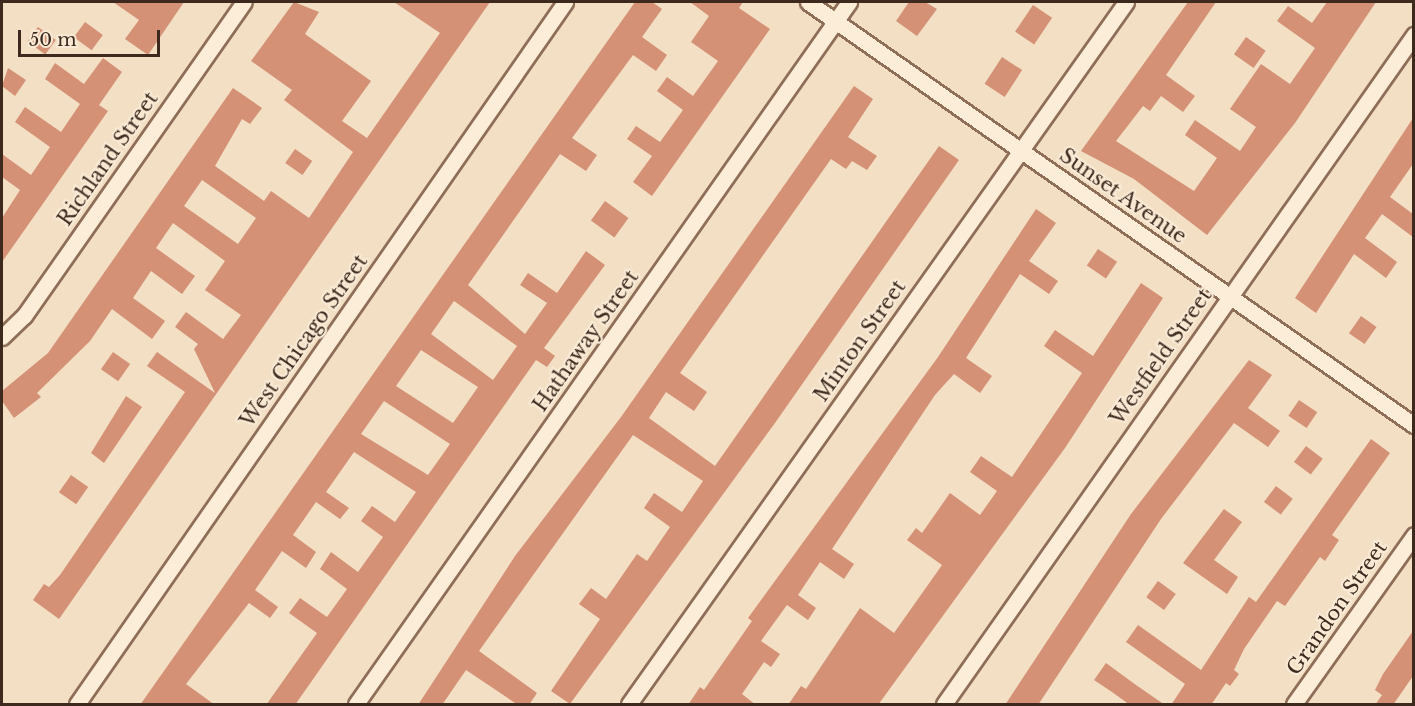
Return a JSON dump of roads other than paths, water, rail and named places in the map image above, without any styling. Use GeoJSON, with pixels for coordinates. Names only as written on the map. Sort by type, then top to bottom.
{"type":"FeatureCollection","features":[{"type":"Feature","properties":{"kind":"street","name":"Richland Street"},"geometry":{"type":"LineString","coordinates":[[2,338],[24,316],[244,2]]}},
{"type":"Feature","properties":{"kind":"street","name":"West Chicago Street"},"geometry":{"type":"LineString","coordinates":[[77,705],[565,2]]}},
{"type":"Feature","properties":{"kind":"street","name":"Sunset Avenue"},"geometry":{"type":"LineString","coordinates":[[808,2],[1413,425]]}},
{"type":"Feature","properties":{"kind":"street","name":"Hathaway Street"},"geometry":{"type":"LineString","coordinates":[[356,705],[849,2]]}},
{"type":"Feature","properties":{"kind":"street","name":"Minton Street"},"geometry":{"type":"LineString","coordinates":[[629,705],[1126,2]]}},
{"type":"Feature","properties":{"kind":"street","name":"Westfield Street"},"geometry":{"type":"LineString","coordinates":[[944,705],[1413,35]]}},
{"type":"Feature","properties":{"kind":"street","name":"Grandon Street"},"geometry":{"type":"LineString","coordinates":[[1294,705],[1413,535]]}}]}
